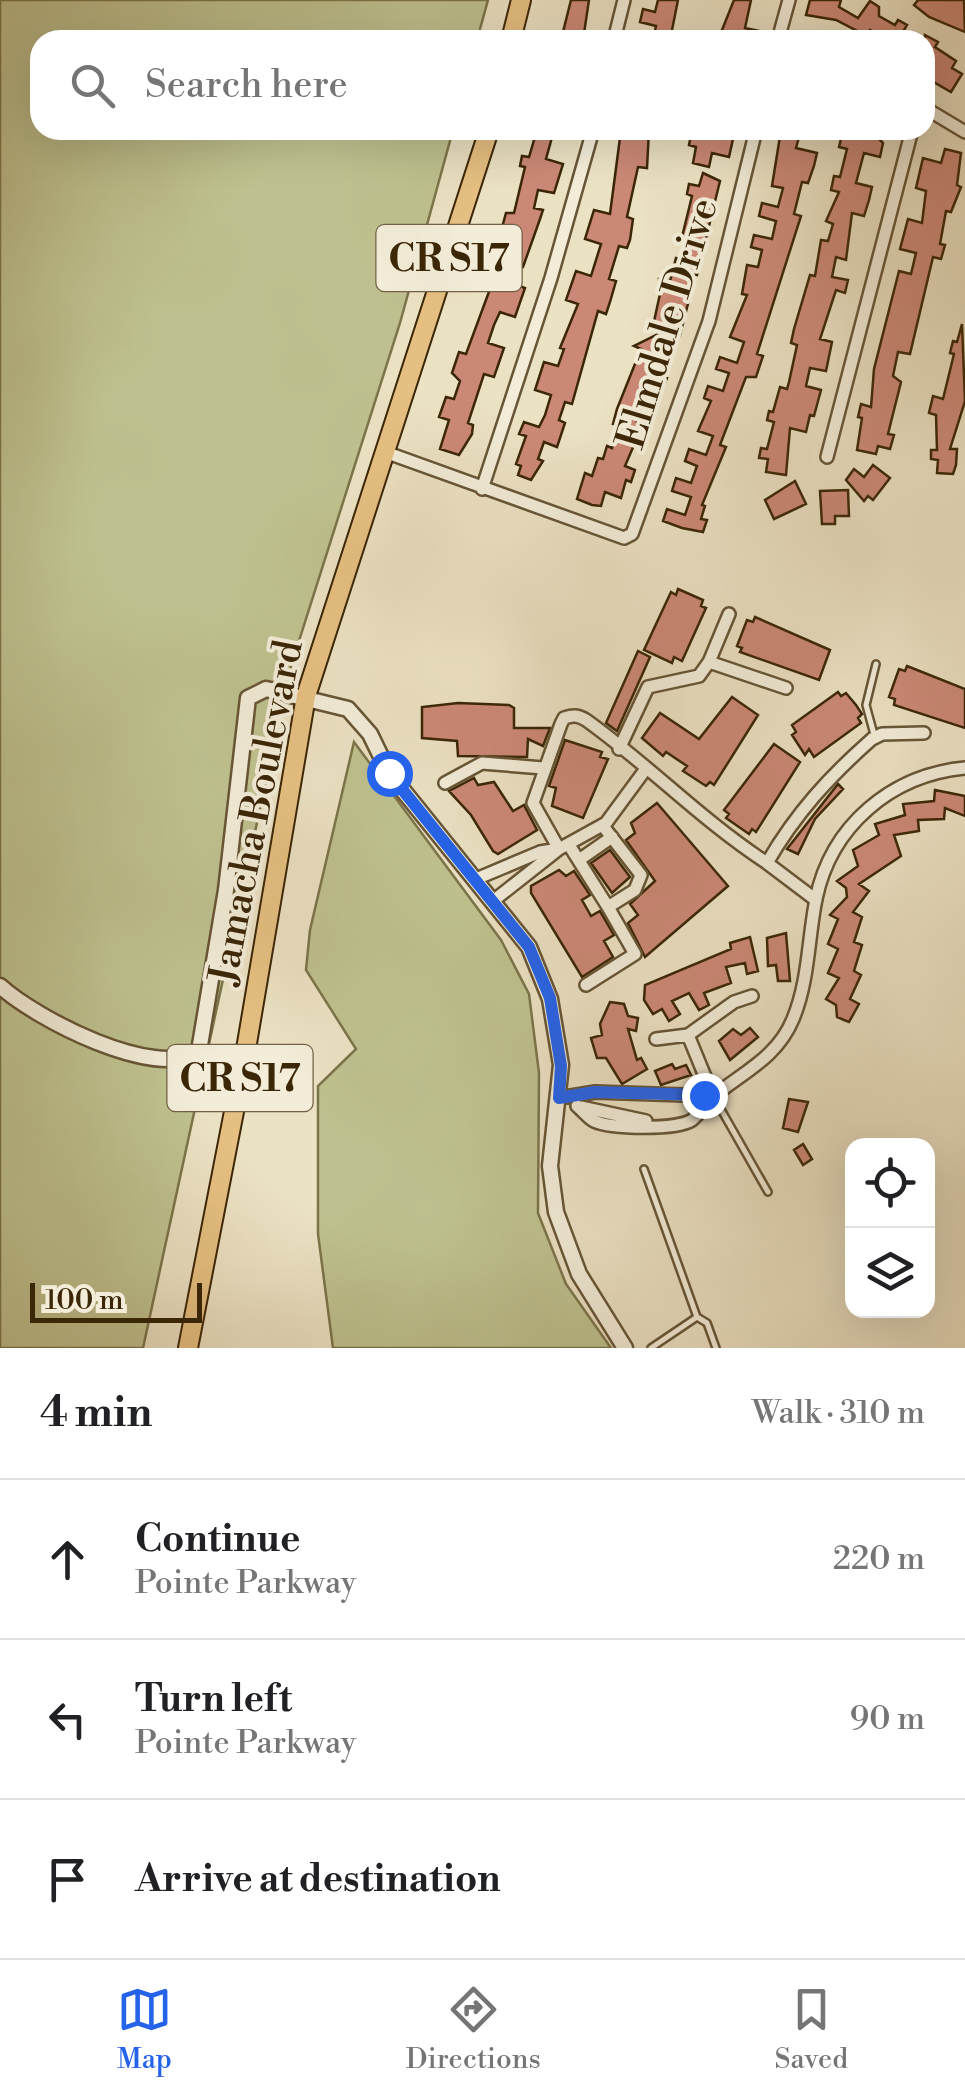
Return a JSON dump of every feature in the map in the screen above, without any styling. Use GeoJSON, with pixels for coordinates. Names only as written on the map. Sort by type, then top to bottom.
{"type":"FeatureCollection","features":[{"type":"Feature","properties":{"kind":"main road"},"geometry":{"type":"LineString","coordinates":[[514,30],[521,0]]}},
{"type":"Feature","properties":{"kind":"main road","name":"Jamacha Boulevard"},"geometry":{"type":"LineString","coordinates":[[188,1348],[244,1056],[306,696],[487,140]]}},
{"type":"Feature","properties":{"kind":"street"},"geometry":{"type":"LineString","coordinates":[[616,30],[624,0]]}},
{"type":"Feature","properties":{"kind":"street"},"geometry":{"type":"LineString","coordinates":[[781,30],[789,0]]}},
{"type":"Feature","properties":{"kind":"street"},"geometry":{"type":"LineString","coordinates":[[935,114],[965,132]]}},
{"type":"Feature","properties":{"kind":"street"},"geometry":{"type":"LineString","coordinates":[[385,452],[482,489],[551,278],[590,140]]}},
{"type":"Feature","properties":{"kind":"street","name":"Elmdale Drive"},"geometry":{"type":"LineString","coordinates":[[482,489],[624,538],[632,534],[709,321],[754,140]]}},
{"type":"Feature","properties":{"kind":"street"},"geometry":{"type":"LineString","coordinates":[[827,456],[909,140]]}},
{"type":"Feature","properties":{"kind":"street"},"geometry":{"type":"LineString","coordinates":[[619,750],[648,687],[699,676],[710,662],[729,614]]}},
{"type":"Feature","properties":{"kind":"street"},"geometry":{"type":"LineString","coordinates":[[710,662],[786,688]]}},
{"type":"Feature","properties":{"kind":"street"},"geometry":{"type":"LineString","coordinates":[[0,986],[49,1019],[102,1045],[172,1058],[199,1050],[226,890],[248,698],[266,688],[348,710],[370,734],[389,773],[529,947],[550,998],[561,1066],[550,1166],[556,1212],[580,1274],[625,1348]]}},
{"type":"Feature","properties":{"kind":"street"},"geometry":{"type":"LineString","coordinates":[[586,986],[634,957],[578,860],[533,804],[542,768],[561,724],[570,716],[586,720],[708,824],[816,900]]}},
{"type":"Feature","properties":{"kind":"street"},"geometry":{"type":"LineString","coordinates":[[767,863],[793,818],[821,784],[875,738],[890,733],[924,733]]}},
{"type":"Feature","properties":{"kind":"street"},"geometry":{"type":"LineString","coordinates":[[445,783],[482,763],[542,768]]}},
{"type":"Feature","properties":{"kind":"street"},"geometry":{"type":"LineString","coordinates":[[559,1098],[578,1106],[672,1125],[691,1121],[714,1096],[768,1057],[792,1022],[805,980],[816,900],[835,849],[868,808],[907,783],[965,768]]}},
{"type":"Feature","properties":{"kind":"street"},"geometry":{"type":"LineString","coordinates":[[493,901],[564,847],[604,826],[646,770]]}},
{"type":"Feature","properties":{"kind":"street"},"geometry":{"type":"LineString","coordinates":[[604,826],[641,881],[636,890],[608,907]]}},
{"type":"Feature","properties":{"kind":"street"},"geometry":{"type":"LineString","coordinates":[[578,860],[612,837]]}},
{"type":"Feature","properties":{"kind":"street"},"geometry":{"type":"LineString","coordinates":[[476,879],[522,859],[564,847]]}},
{"type":"Feature","properties":{"kind":"street"},"geometry":{"type":"LineString","coordinates":[[522,859],[532,872]]}},
{"type":"Feature","properties":{"kind":"street"},"geometry":{"type":"LineString","coordinates":[[656,1039],[688,1034],[734,1002],[752,996]]}},
{"type":"Feature","properties":{"kind":"street"},"geometry":{"type":"LineString","coordinates":[[688,1034],[714,1096]]}},
{"type":"Feature","properties":{"kind":"street"},"geometry":{"type":"LineString","coordinates":[[559,1098],[595,1092],[714,1096]]}},
{"type":"Feature","properties":{"kind":"lane"},"geometry":{"type":"LineString","coordinates":[[875,738],[866,706],[876,664]]}},
{"type":"Feature","properties":{"kind":"lane"},"geometry":{"type":"LineString","coordinates":[[714,1096],[768,1192]]}},
{"type":"Feature","properties":{"kind":"lane"},"geometry":{"type":"LineString","coordinates":[[644,1169],[697,1318],[708,1323],[716,1348]]}},
{"type":"Feature","properties":{"kind":"lane"},"geometry":{"type":"LineString","coordinates":[[651,1348],[697,1318]]}},
{"type":"Feature","properties":{"kind":"green space"},"geometry":{"type":"Polygon","coordinates":[[[0,0],[488,0],[480,30],[30,30],[30,140],[450,140],[400,323],[291,666],[143,1348],[0,1348],[0,0]]]}},
{"type":"Feature","properties":{"kind":"green space"},"geometry":{"type":"Polygon","coordinates":[[[354,742],[501,940],[529,994],[539,1073],[538,1213],[566,1284],[611,1348],[333,1348],[318,1234],[318,1086],[356,1049],[306,970],[310,930],[354,742]]]}},
{"type":"Feature","properties":{"kind":"building"},"geometry":{"type":"Polygon","coordinates":[[[571,0],[589,0],[584,30],[564,30],[571,0]]]}},
{"type":"Feature","properties":{"kind":"building"},"geometry":{"type":"Polygon","coordinates":[[[658,0],[678,0],[672,30],[655,30],[656,26],[640,22],[643,9],[655,12],[658,0]]]}},
{"type":"Feature","properties":{"kind":"building"},"geometry":{"type":"Polygon","coordinates":[[[734,0],[751,0],[745,28],[754,30],[722,30],[734,0]]]}},
{"type":"Feature","properties":{"kind":"building"},"geometry":{"type":"Polygon","coordinates":[[[810,0],[841,0],[839,7],[858,18],[870,1],[879,7],[879,16],[895,25],[898,20],[907,25],[904,30],[855,30],[836,20],[806,15],[810,0]]]}},
{"type":"Feature","properties":{"kind":"building"},"geometry":{"type":"Polygon","coordinates":[[[918,0],[964,0],[965,32],[929,17],[914,5],[918,0]]]}},
{"type":"Feature","properties":{"kind":"building"},"geometry":{"type":"Polygon","coordinates":[[[935,47],[956,61],[952,68],[962,74],[951,92],[935,83],[935,47]]]}},
{"type":"Feature","properties":{"kind":"building"},"geometry":{"type":"Polygon","coordinates":[[[534,140],[551,140],[546,159],[563,164],[554,193],[538,190],[534,208],[543,210],[523,267],[514,264],[508,282],[525,288],[515,317],[500,312],[494,325],[488,343],[504,348],[494,377],[484,374],[468,423],[473,425],[472,434],[459,455],[440,449],[449,420],[439,417],[446,397],[454,399],[460,381],[452,373],[459,352],[466,354],[490,289],[503,249],[499,248],[506,213],[514,213],[525,167],[520,166],[522,156],[529,157],[534,140]]]}},
{"type":"Feature","properties":{"kind":"building"},"geometry":{"type":"Polygon","coordinates":[[[620,140],[648,140],[647,168],[638,167],[627,217],[633,219],[630,240],[627,248],[619,246],[609,279],[616,281],[606,314],[598,311],[572,404],[565,402],[559,420],[565,423],[557,447],[544,442],[538,459],[543,461],[531,480],[518,475],[521,466],[516,464],[526,436],[519,434],[524,422],[539,427],[545,415],[551,395],[535,390],[544,362],[558,366],[564,349],[560,348],[578,304],[566,300],[576,271],[591,276],[601,244],[585,239],[594,210],[610,214],[620,140]]]}},
{"type":"Feature","properties":{"kind":"building"},"geometry":{"type":"Polygon","coordinates":[[[690,140],[733,140],[729,157],[712,153],[709,167],[693,163],[696,147],[689,145],[690,140]]]}},
{"type":"Feature","properties":{"kind":"building"},"geometry":{"type":"Polygon","coordinates":[[[779,140],[798,140],[796,148],[817,153],[808,183],[802,182],[794,214],[801,216],[757,354],[763,356],[756,377],[746,377],[720,445],[726,447],[702,505],[705,506],[701,519],[707,520],[703,532],[682,528],[663,521],[667,509],[685,515],[691,497],[672,491],[676,478],[691,483],[697,466],[685,461],[689,449],[706,455],[713,436],[698,431],[711,401],[704,398],[708,386],[723,391],[729,373],[716,369],[720,357],[737,363],[744,342],[730,337],[747,295],[742,294],[747,265],[758,267],[762,250],[751,247],[754,235],[772,239],[776,221],[759,216],[762,203],[778,207],[783,188],[772,186],[779,140]]]}},
{"type":"Feature","properties":{"kind":"building"},"geometry":{"type":"Polygon","coordinates":[[[841,140],[883,143],[880,157],[864,153],[856,183],[872,187],[869,200],[864,216],[852,213],[846,260],[836,257],[832,277],[848,280],[845,293],[836,290],[820,339],[832,342],[826,371],[810,368],[806,386],[821,390],[814,416],[810,415],[806,432],[790,428],[786,475],[766,472],[768,459],[759,458],[761,448],[767,449],[774,422],[767,420],[769,411],[773,412],[780,387],[787,389],[797,345],[791,343],[794,329],[810,275],[815,276],[821,240],[828,241],[833,224],[826,221],[839,192],[831,190],[834,176],[840,177],[847,149],[839,147],[841,140]]]}},
{"type":"Feature","properties":{"kind":"building"},"geometry":{"type":"Polygon","coordinates":[[[945,149],[961,153],[957,185],[961,187],[951,212],[946,211],[940,244],[945,245],[941,259],[933,257],[910,354],[898,352],[893,376],[901,382],[888,434],[894,435],[890,449],[878,446],[876,454],[857,450],[861,404],[871,407],[874,369],[899,271],[911,274],[916,253],[900,249],[908,219],[922,223],[926,191],[916,188],[923,158],[941,163],[945,149]]]}},
{"type":"Feature","properties":{"kind":"building"},"geometry":{"type":"Polygon","coordinates":[[[703,173],[720,181],[697,275],[691,274],[687,290],[691,292],[680,335],[657,375],[667,378],[656,407],[644,403],[637,422],[643,424],[625,466],[635,470],[631,482],[626,480],[621,498],[605,492],[601,506],[592,505],[577,499],[585,473],[592,476],[598,458],[603,459],[607,446],[612,448],[620,426],[613,424],[617,409],[641,349],[634,346],[666,330],[653,326],[659,279],[670,281],[676,258],[682,260],[688,239],[682,237],[692,196],[687,194],[689,184],[699,186],[703,173]]]}},
{"type":"Feature","properties":{"kind":"building"},"geometry":{"type":"Polygon","coordinates":[[[962,324],[965,401],[950,449],[957,449],[956,465],[953,474],[937,473],[938,460],[931,459],[931,450],[937,450],[936,415],[929,413],[933,396],[943,399],[954,354],[950,353],[953,341],[957,342],[962,324]]]}},
{"type":"Feature","properties":{"kind":"building"},"geometry":{"type":"Polygon","coordinates":[[[873,465],[890,478],[873,500],[868,496],[864,501],[846,480],[854,469],[864,477],[873,465]]]}},
{"type":"Feature","properties":{"kind":"building"},"geometry":{"type":"Polygon","coordinates":[[[795,481],[806,504],[774,519],[765,500],[795,481]]]}},
{"type":"Feature","properties":{"kind":"building"},"geometry":{"type":"Polygon","coordinates":[[[848,490],[849,516],[835,516],[835,524],[822,524],[820,491],[848,490]]]}},
{"type":"Feature","properties":{"kind":"building"},"geometry":{"type":"Polygon","coordinates":[[[678,589],[703,600],[701,606],[706,608],[682,661],[674,657],[672,663],[644,650],[671,592],[676,595],[678,589]]]}},
{"type":"Feature","properties":{"kind":"building"},"geometry":{"type":"Polygon","coordinates":[[[755,617],[830,650],[819,680],[740,652],[742,648],[737,646],[747,620],[753,622],[755,617]]]}},
{"type":"Feature","properties":{"kind":"building"},"geometry":{"type":"Polygon","coordinates":[[[638,651],[650,657],[617,731],[606,723],[638,651]]]}},
{"type":"Feature","properties":{"kind":"building"},"geometry":{"type":"Polygon","coordinates":[[[907,666],[965,689],[965,728],[894,705],[895,699],[889,697],[899,669],[905,671],[907,666]]]}},
{"type":"Feature","properties":{"kind":"building"},"geometry":{"type":"Polygon","coordinates":[[[838,692],[841,696],[846,693],[856,705],[862,714],[858,718],[861,723],[814,757],[809,749],[805,755],[792,735],[796,732],[792,725],[838,692]]]}},
{"type":"Feature","properties":{"kind":"building"},"geometry":{"type":"Polygon","coordinates":[[[732,697],[758,715],[714,785],[710,782],[706,786],[683,771],[687,766],[666,752],[663,756],[642,738],[660,713],[699,739],[732,697]]]}},
{"type":"Feature","properties":{"kind":"building"},"geometry":{"type":"Polygon","coordinates":[[[458,703],[509,705],[514,708],[514,728],[550,728],[543,746],[528,739],[527,757],[458,756],[457,741],[422,738],[422,707],[458,703]]]}},
{"type":"Feature","properties":{"kind":"building"},"geometry":{"type":"Polygon","coordinates":[[[565,740],[602,752],[600,757],[608,759],[583,818],[552,806],[556,788],[549,786],[565,740]]]}},
{"type":"Feature","properties":{"kind":"building"},"geometry":{"type":"Polygon","coordinates":[[[774,744],[800,762],[756,832],[752,829],[749,834],[726,818],[729,814],[724,810],[774,744]]]}},
{"type":"Feature","properties":{"kind":"building"},"geometry":{"type":"Polygon","coordinates":[[[474,778],[478,785],[494,782],[513,811],[524,805],[537,830],[498,854],[493,851],[471,815],[449,791],[474,778]]]}},
{"type":"Feature","properties":{"kind":"building"},"geometry":{"type":"Polygon","coordinates":[[[838,784],[843,789],[815,819],[798,854],[787,849],[838,784]]]}},
{"type":"Feature","properties":{"kind":"building"},"geometry":{"type":"Polygon","coordinates":[[[935,790],[965,796],[965,816],[945,808],[944,819],[918,820],[919,831],[894,835],[901,856],[859,884],[869,891],[853,912],[862,917],[854,942],[862,945],[854,971],[861,975],[850,999],[859,1004],[849,1022],[837,1017],[836,1005],[826,999],[839,978],[828,973],[838,949],[828,944],[838,919],[830,915],[847,897],[846,888],[837,881],[858,866],[853,850],[879,835],[875,824],[905,815],[903,804],[934,801],[935,790]]]}},
{"type":"Feature","properties":{"kind":"building"},"geometry":{"type":"Polygon","coordinates":[[[657,803],[728,886],[645,957],[628,923],[638,915],[630,904],[655,881],[626,840],[635,833],[631,823],[657,803]]]}},
{"type":"Feature","properties":{"kind":"building"},"geometry":{"type":"Polygon","coordinates":[[[610,850],[630,877],[612,893],[591,863],[610,850]]]}},
{"type":"Feature","properties":{"kind":"building"},"geometry":{"type":"Polygon","coordinates":[[[559,870],[566,876],[574,871],[590,895],[582,900],[591,916],[600,911],[614,935],[604,941],[613,957],[582,977],[531,893],[531,886],[559,870]]]}},
{"type":"Feature","properties":{"kind":"building"},"geometry":{"type":"Polygon","coordinates":[[[786,933],[790,981],[778,981],[776,965],[768,966],[767,938],[786,933]]]}},
{"type":"Feature","properties":{"kind":"building"},"geometry":{"type":"Polygon","coordinates":[[[750,937],[758,971],[747,974],[745,963],[726,967],[731,983],[704,993],[709,1005],[699,1010],[689,993],[672,1001],[680,1014],[669,1021],[662,1009],[653,1014],[644,1000],[645,985],[731,949],[730,943],[750,937]]]}},
{"type":"Feature","properties":{"kind":"building"},"geometry":{"type":"Polygon","coordinates":[[[610,1002],[624,1004],[628,1016],[638,1018],[636,1031],[628,1029],[637,1060],[641,1058],[647,1069],[622,1084],[606,1058],[597,1058],[591,1038],[602,1035],[600,1024],[610,1002]]]}},
{"type":"Feature","properties":{"kind":"building"},"geometry":{"type":"Polygon","coordinates":[[[750,1028],[758,1037],[730,1060],[719,1041],[733,1029],[741,1035],[750,1028]]]}},
{"type":"Feature","properties":{"kind":"building"},"geometry":{"type":"Polygon","coordinates":[[[672,1064],[675,1069],[686,1065],[691,1075],[661,1085],[655,1071],[672,1064]]]}},
{"type":"Feature","properties":{"kind":"building"},"geometry":{"type":"Polygon","coordinates":[[[789,1099],[808,1102],[798,1132],[783,1128],[789,1099]]]}},
{"type":"Feature","properties":{"kind":"building"},"geometry":{"type":"Polygon","coordinates":[[[803,1144],[812,1159],[803,1165],[794,1150],[803,1144]]]}},
{"type":"Feature","properties":{"kind":"route"},"geometry":{"type":"LineString","coordinates":[[389,773],[423,810],[529,947],[550,998],[561,1066],[559,1098],[595,1092],[704,1095]]}}]}
